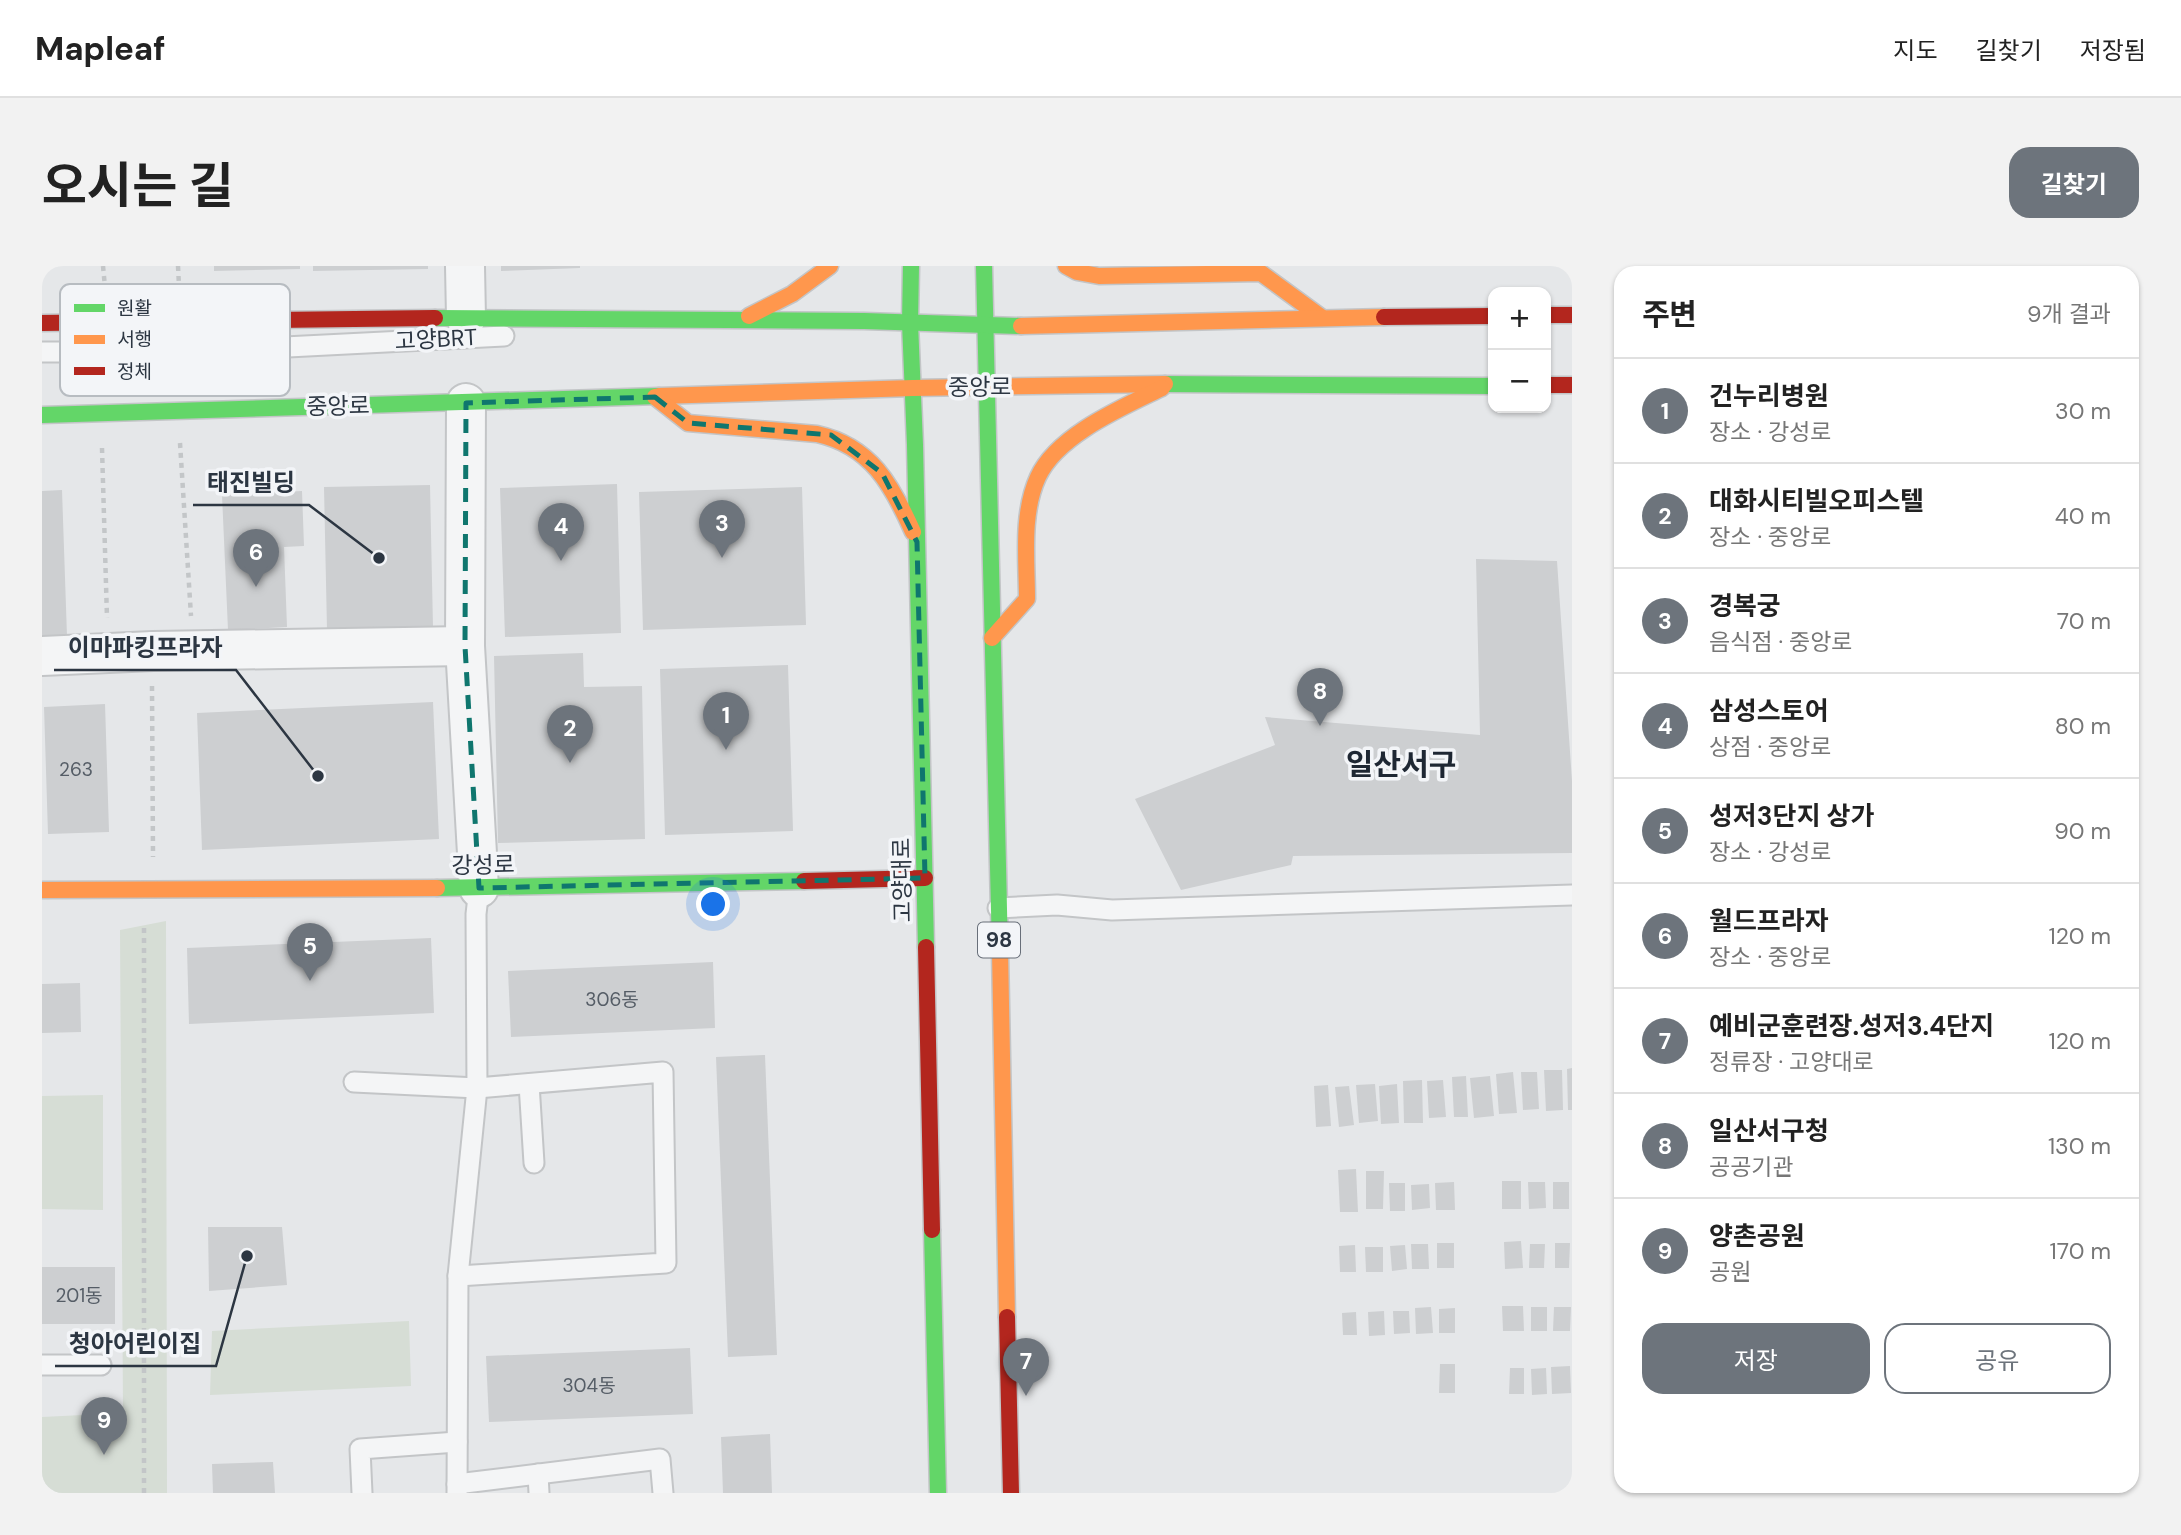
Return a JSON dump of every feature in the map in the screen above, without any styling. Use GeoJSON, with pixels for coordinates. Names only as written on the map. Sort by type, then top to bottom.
{"type":"FeatureCollection","features":[{"type":"Feature","properties":{"kind":"main road"},"geometry":{"type":"LineString","coordinates":[[740,320],[789,298],[830,266]]}},
{"type":"Feature","properties":{"kind":"main road","name":"고양대로"},"geometry":{"type":"LineString","coordinates":[[911,266],[910,323],[938,1493]]}},
{"type":"Feature","properties":{"kind":"main road","name":"98"},"geometry":{"type":"LineString","coordinates":[[984,266],[1011,1493]]}},
{"type":"Feature","properties":{"kind":"main road"},"geometry":{"type":"LineString","coordinates":[[1066,266],[1077,272],[1099,276],[1261,273],[1321,317]]}},
{"type":"Feature","properties":{"kind":"main road"},"geometry":{"type":"LineString","coordinates":[[1551,315],[1572,315]]}},
{"type":"Feature","properties":{"kind":"main road"},"geometry":{"type":"LineString","coordinates":[[290,320],[830,320],[986,325],[1488,316]]}},
{"type":"Feature","properties":{"kind":"main road"},"geometry":{"type":"LineString","coordinates":[[42,323],[60,323]]}},
{"type":"Feature","properties":{"kind":"main road"},"geometry":{"type":"LineString","coordinates":[[992,638],[1027,599],[1028,523],[1031,500],[1039,474],[1068,443],[1114,413],[1169,384]]}},
{"type":"Feature","properties":{"kind":"main road","name":"중앙로"},"geometry":{"type":"LineString","coordinates":[[42,415],[913,387],[1169,384],[1488,386]]}},
{"type":"Feature","properties":{"kind":"main road"},"geometry":{"type":"LineString","coordinates":[[1551,385],[1572,384]]}},
{"type":"Feature","properties":{"kind":"main road"},"geometry":{"type":"LineString","coordinates":[[655,397],[688,423],[831,435],[844,441],[882,473],[901,504],[917,542]]}},
{"type":"Feature","properties":{"kind":"main road","name":"강성로"},"geometry":{"type":"LineString","coordinates":[[42,890],[479,888],[925,877]]}},
{"type":"Feature","properties":{"kind":"street"},"geometry":{"type":"LineString","coordinates":[[465,266],[466,318]]}},
{"type":"Feature","properties":{"kind":"street"},"geometry":{"type":"LineString","coordinates":[[466,403],[465,646],[479,888]]}},
{"type":"Feature","properties":{"kind":"street"},"geometry":{"type":"LineString","coordinates":[[42,656],[153,651],[465,646]]}},
{"type":"Feature","properties":{"kind":"lane","name":"고양BRT"},"geometry":{"type":"LineString","coordinates":[[290,347],[830,320]]}},
{"type":"Feature","properties":{"kind":"lane","name":"고양BRT"},"geometry":{"type":"LineString","coordinates":[[42,352],[60,352]]}},
{"type":"Feature","properties":{"kind":"lane"},"geometry":{"type":"LineString","coordinates":[[290,393],[503,387],[655,397]]}},
{"type":"Feature","properties":{"kind":"lane"},"geometry":{"type":"LineString","coordinates":[[42,399],[157,396]]}},
{"type":"Feature","properties":{"kind":"lane"},"geometry":{"type":"LineString","coordinates":[[479,888],[476,914],[477,1088],[458,1276],[457,1489],[538,1484],[660,1459],[663,1493]]}},
{"type":"Feature","properties":{"kind":"lane"},"geometry":{"type":"LineString","coordinates":[[998,908],[1057,905],[1112,910],[1572,895]]}},
{"type":"Feature","properties":{"kind":"lane"},"geometry":{"type":"LineString","coordinates":[[354,1082],[477,1088],[663,1072],[666,1262],[458,1276]]}},
{"type":"Feature","properties":{"kind":"lane"},"geometry":{"type":"LineString","coordinates":[[529,1084],[534,1163]]}},
{"type":"Feature","properties":{"kind":"lane"},"geometry":{"type":"LineString","coordinates":[[42,1365],[101,1366]]}},
{"type":"Feature","properties":{"kind":"lane"},"geometry":{"type":"LineString","coordinates":[[362,1493],[360,1449],[457,1442]]}},
{"type":"Feature","properties":{"kind":"path"},"geometry":{"type":"LineString","coordinates":[[178,618],[191,617],[181,432]]}},
{"type":"Feature","properties":{"kind":"path"},"geometry":{"type":"LineString","coordinates":[[102,443],[107,622]]}},
{"type":"Feature","properties":{"kind":"path"},"geometry":{"type":"LineString","coordinates":[[152,686],[153,865]]}},
{"type":"Feature","properties":{"kind":"path"},"geometry":{"type":"LineString","coordinates":[[144,1493],[144,925],[148,919]]}},
{"type":"Feature","properties":{"kind":"highlighted area"},"geometry":{"type":"Polygon","coordinates":[[[655,397],[688,423],[831,435],[882,473],[917,542],[925,878],[479,888],[465,646],[466,403],[655,397]]]}},
{"type":"Feature","properties":{"kind":"shaded area"},"geometry":{"type":"Polygon","coordinates":[[[166,921],[167,1493],[42,1493],[42,1417],[123,1413],[120,930],[166,921]]]}},
{"type":"Feature","properties":{"kind":"shaded area"},"geometry":{"type":"Polygon","coordinates":[[[103,1095],[103,1210],[42,1209],[42,1096],[103,1095]]]}},
{"type":"Feature","properties":{"kind":"shaded area"},"geometry":{"type":"Polygon","coordinates":[[[409,1321],[411,1386],[210,1395],[212,1331],[409,1321]]]}},
{"type":"Feature","properties":{"kind":"building"},"geometry":{"type":"Polygon","coordinates":[[[214,266],[300,266],[300,269],[214,271],[214,266]]]}},
{"type":"Feature","properties":{"kind":"building"},"geometry":{"type":"Polygon","coordinates":[[[313,266],[428,266],[428,269],[313,271],[313,266]]]}},
{"type":"Feature","properties":{"kind":"building"},"geometry":{"type":"Polygon","coordinates":[[[501,266],[580,266],[580,268],[501,271],[501,266]]]}},
{"type":"Feature","properties":{"kind":"building"},"geometry":{"type":"Polygon","coordinates":[[[617,484],[621,633],[505,637],[500,488],[617,484]]]}},
{"type":"Feature","properties":{"kind":"building"},"geometry":{"type":"Polygon","coordinates":[[[430,485],[433,628],[327,630],[324,487],[430,485]]]}},
{"type":"Feature","properties":{"kind":"building"},"geometry":{"type":"Polygon","coordinates":[[[802,487],[806,625],[643,630],[639,492],[802,487]]]}},
{"type":"Feature","properties":{"kind":"building"},"geometry":{"type":"Polygon","coordinates":[[[62,490],[67,636],[42,637],[42,491],[62,490]]]}},
{"type":"Feature","properties":{"kind":"building"},"geometry":{"type":"Polygon","coordinates":[[[302,491],[304,546],[284,547],[287,627],[228,630],[222,495],[302,491]]]}},
{"type":"Feature","properties":{"kind":"building"},"geometry":{"type":"Polygon","coordinates":[[[1476,559],[1557,561],[1572,781],[1572,853],[1293,856],[1291,865],[1181,890],[1135,799],[1275,745],[1265,717],[1480,735],[1476,559]]]}},
{"type":"Feature","properties":{"kind":"building"},"geometry":{"type":"Polygon","coordinates":[[[583,653],[584,687],[642,686],[645,839],[498,843],[494,656],[583,653]]]}},
{"type":"Feature","properties":{"kind":"building"},"geometry":{"type":"Polygon","coordinates":[[[788,665],[793,831],[665,835],[660,669],[788,665]]]}},
{"type":"Feature","properties":{"kind":"building"},"geometry":{"type":"Polygon","coordinates":[[[433,702],[439,839],[202,850],[197,713],[433,702]]]}},
{"type":"Feature","properties":{"kind":"building"},"geometry":{"type":"Polygon","coordinates":[[[105,704],[109,832],[48,834],[44,707],[105,704]]]}},
{"type":"Feature","properties":{"kind":"building"},"geometry":{"type":"Polygon","coordinates":[[[431,938],[434,1013],[189,1024],[187,948],[431,938]]]}},
{"type":"Feature","properties":{"kind":"building"},"geometry":{"type":"Polygon","coordinates":[[[713,962],[715,1028],[511,1037],[508,971],[713,962]]]}},
{"type":"Feature","properties":{"kind":"building"},"geometry":{"type":"Polygon","coordinates":[[[80,983],[81,1032],[42,1033],[42,984],[80,983]]]}},
{"type":"Feature","properties":{"kind":"building"},"geometry":{"type":"Polygon","coordinates":[[[765,1055],[777,1355],[728,1357],[716,1057],[765,1055]]]}},
{"type":"Feature","properties":{"kind":"building"},"geometry":{"type":"Polygon","coordinates":[[[1572,1068],[1572,1110],[1568,1110],[1567,1069],[1572,1068]]]}},
{"type":"Feature","properties":{"kind":"building"},"geometry":{"type":"Polygon","coordinates":[[[1544,1070],[1562,1070],[1563,1110],[1546,1111],[1544,1070]]]}},
{"type":"Feature","properties":{"kind":"building"},"geometry":{"type":"Polygon","coordinates":[[[1513,1072],[1517,1113],[1499,1114],[1496,1074],[1513,1072]]]}},
{"type":"Feature","properties":{"kind":"building"},"geometry":{"type":"Polygon","coordinates":[[[1521,1072],[1537,1072],[1539,1109],[1523,1110],[1521,1072]]]}},
{"type":"Feature","properties":{"kind":"building"},"geometry":{"type":"Polygon","coordinates":[[[1466,1076],[1468,1117],[1454,1117],[1452,1077],[1466,1076]]]}},
{"type":"Feature","properties":{"kind":"building"},"geometry":{"type":"Polygon","coordinates":[[[1490,1076],[1494,1116],[1474,1118],[1470,1078],[1490,1076]]]}},
{"type":"Feature","properties":{"kind":"building"},"geometry":{"type":"Polygon","coordinates":[[[1422,1080],[1423,1123],[1404,1123],[1403,1081],[1422,1080]]]}},
{"type":"Feature","properties":{"kind":"building"},"geometry":{"type":"Polygon","coordinates":[[[1443,1080],[1446,1117],[1429,1118],[1427,1081],[1443,1080]]]}},
{"type":"Feature","properties":{"kind":"building"},"geometry":{"type":"Polygon","coordinates":[[[1375,1084],[1378,1121],[1359,1123],[1356,1085],[1375,1084]]]}},
{"type":"Feature","properties":{"kind":"building"},"geometry":{"type":"Polygon","coordinates":[[[1397,1084],[1399,1123],[1381,1124],[1379,1086],[1397,1084]]]}},
{"type":"Feature","properties":{"kind":"building"},"geometry":{"type":"Polygon","coordinates":[[[1328,1085],[1331,1126],[1316,1127],[1314,1086],[1328,1085]]]}},
{"type":"Feature","properties":{"kind":"building"},"geometry":{"type":"Polygon","coordinates":[[[1349,1086],[1354,1125],[1339,1127],[1335,1087],[1349,1086]]]}},
{"type":"Feature","properties":{"kind":"building"},"geometry":{"type":"Polygon","coordinates":[[[1356,1169],[1358,1212],[1340,1212],[1338,1170],[1356,1169]]]}},
{"type":"Feature","properties":{"kind":"building"},"geometry":{"type":"Polygon","coordinates":[[[1366,1171],[1384,1171],[1383,1209],[1366,1209],[1366,1171]]]}},
{"type":"Feature","properties":{"kind":"building"},"geometry":{"type":"Polygon","coordinates":[[[1502,1181],[1521,1181],[1521,1209],[1502,1209],[1502,1181]]]}},
{"type":"Feature","properties":{"kind":"building"},"geometry":{"type":"Polygon","coordinates":[[[1454,1182],[1455,1210],[1436,1210],[1435,1183],[1454,1182]]]}},
{"type":"Feature","properties":{"kind":"building"},"geometry":{"type":"Polygon","coordinates":[[[1528,1182],[1545,1182],[1546,1208],[1529,1209],[1528,1182]]]}},
{"type":"Feature","properties":{"kind":"building"},"geometry":{"type":"Polygon","coordinates":[[[1553,1182],[1569,1182],[1569,1209],[1553,1209],[1553,1182]]]}},
{"type":"Feature","properties":{"kind":"building"},"geometry":{"type":"Polygon","coordinates":[[[1389,1183],[1405,1183],[1405,1211],[1390,1211],[1389,1183]]]}},
{"type":"Feature","properties":{"kind":"building"},"geometry":{"type":"Polygon","coordinates":[[[1429,1184],[1430,1208],[1412,1210],[1411,1185],[1429,1184]]]}},
{"type":"Feature","properties":{"kind":"building"},"geometry":{"type":"Polygon","coordinates":[[[208,1227],[282,1227],[287,1285],[209,1291],[208,1227]]]}},
{"type":"Feature","properties":{"kind":"building"},"geometry":{"type":"Polygon","coordinates":[[[1521,1241],[1523,1268],[1505,1269],[1504,1242],[1521,1241]]]}},
{"type":"Feature","properties":{"kind":"building"},"geometry":{"type":"Polygon","coordinates":[[[1437,1243],[1454,1243],[1454,1268],[1437,1268],[1437,1243]]]}},
{"type":"Feature","properties":{"kind":"building"},"geometry":{"type":"Polygon","coordinates":[[[1555,1243],[1570,1243],[1569,1268],[1555,1268],[1555,1243]]]}},
{"type":"Feature","properties":{"kind":"building"},"geometry":{"type":"Polygon","coordinates":[[[1411,1244],[1428,1244],[1429,1269],[1412,1269],[1411,1244]]]}},
{"type":"Feature","properties":{"kind":"building"},"geometry":{"type":"Polygon","coordinates":[[[1530,1244],[1545,1244],[1544,1268],[1529,1268],[1530,1244]]]}},
{"type":"Feature","properties":{"kind":"building"},"geometry":{"type":"Polygon","coordinates":[[[1355,1245],[1356,1272],[1340,1272],[1339,1246],[1355,1245]]]}},
{"type":"Feature","properties":{"kind":"building"},"geometry":{"type":"Polygon","coordinates":[[[1405,1245],[1407,1269],[1392,1271],[1390,1246],[1405,1245]]]}},
{"type":"Feature","properties":{"kind":"building"},"geometry":{"type":"Polygon","coordinates":[[[1365,1247],[1383,1247],[1383,1272],[1366,1272],[1365,1247]]]}},
{"type":"Feature","properties":{"kind":"building"},"geometry":{"type":"Polygon","coordinates":[[[42,1267],[115,1267],[115,1324],[42,1324],[42,1267]]]}},
{"type":"Feature","properties":{"kind":"building"},"geometry":{"type":"Polygon","coordinates":[[[1502,1306],[1523,1306],[1524,1331],[1503,1331],[1502,1306]]]}},
{"type":"Feature","properties":{"kind":"building"},"geometry":{"type":"Polygon","coordinates":[[[1431,1307],[1433,1333],[1416,1334],[1415,1308],[1431,1307]]]}},
{"type":"Feature","properties":{"kind":"building"},"geometry":{"type":"Polygon","coordinates":[[[1531,1307],[1547,1307],[1547,1331],[1531,1331],[1531,1307]]]}},
{"type":"Feature","properties":{"kind":"building"},"geometry":{"type":"Polygon","coordinates":[[[1554,1307],[1571,1307],[1570,1331],[1553,1331],[1554,1307]]]}},
{"type":"Feature","properties":{"kind":"building"},"geometry":{"type":"Polygon","coordinates":[[[1455,1308],[1455,1333],[1439,1333],[1439,1309],[1455,1308]]]}},
{"type":"Feature","properties":{"kind":"building"},"geometry":{"type":"Polygon","coordinates":[[[1384,1311],[1385,1335],[1369,1336],[1368,1312],[1384,1311]]]}},
{"type":"Feature","properties":{"kind":"building"},"geometry":{"type":"Polygon","coordinates":[[[1393,1311],[1409,1311],[1410,1333],[1394,1334],[1393,1311]]]}},
{"type":"Feature","properties":{"kind":"building"},"geometry":{"type":"Polygon","coordinates":[[[1356,1312],[1357,1335],[1343,1335],[1342,1313],[1356,1312]]]}},
{"type":"Feature","properties":{"kind":"building"},"geometry":{"type":"Polygon","coordinates":[[[690,1348],[693,1414],[489,1422],[486,1356],[690,1348]]]}},
{"type":"Feature","properties":{"kind":"building"},"geometry":{"type":"Polygon","coordinates":[[[1440,1364],[1455,1364],[1455,1393],[1439,1393],[1440,1364]]]}},
{"type":"Feature","properties":{"kind":"building"},"geometry":{"type":"Polygon","coordinates":[[[1570,1366],[1571,1393],[1552,1394],[1551,1367],[1570,1366]]]}},
{"type":"Feature","properties":{"kind":"building"},"geometry":{"type":"Polygon","coordinates":[[[1510,1368],[1524,1368],[1524,1394],[1509,1394],[1510,1368]]]}},
{"type":"Feature","properties":{"kind":"building"},"geometry":{"type":"Polygon","coordinates":[[[1546,1368],[1547,1394],[1532,1395],[1531,1369],[1546,1368]]]}},
{"type":"Feature","properties":{"kind":"building"},"geometry":{"type":"Polygon","coordinates":[[[770,1434],[772,1493],[723,1493],[721,1437],[770,1434]]]}},
{"type":"Feature","properties":{"kind":"building"},"geometry":{"type":"Polygon","coordinates":[[[273,1462],[275,1493],[213,1493],[212,1464],[273,1462]]]}},
{"type":"Feature","properties":{"kind":"traffic: fast"},"geometry":{"type":"LineString","coordinates":[[911,266],[910,323],[926,947]]}},
{"type":"Feature","properties":{"kind":"traffic: fast"},"geometry":{"type":"LineString","coordinates":[[984,266],[1000,952]]}},
{"type":"Feature","properties":{"kind":"traffic: fast"},"geometry":{"type":"LineString","coordinates":[[435,318],[864,321],[1021,326]]}},
{"type":"Feature","properties":{"kind":"traffic: fast"},"geometry":{"type":"LineString","coordinates":[[1165,384],[1488,386]]}},
{"type":"Feature","properties":{"kind":"traffic: fast"},"geometry":{"type":"LineString","coordinates":[[42,415],[659,396]]}},
{"type":"Feature","properties":{"kind":"traffic: fast"},"geometry":{"type":"LineString","coordinates":[[437,888],[804,881]]}},
{"type":"Feature","properties":{"kind":"traffic: fast"},"geometry":{"type":"LineString","coordinates":[[932,1230],[938,1493]]}},
{"type":"Feature","properties":{"kind":"traffic: slow"},"geometry":{"type":"LineString","coordinates":[[749,316],[792,294],[830,266]]}},
{"type":"Feature","properties":{"kind":"traffic: slow"},"geometry":{"type":"LineString","coordinates":[[1066,266],[1077,272],[1099,276],[1261,273],[1321,317]]}},
{"type":"Feature","properties":{"kind":"traffic: slow"},"geometry":{"type":"LineString","coordinates":[[1021,326],[1384,317]]}},
{"type":"Feature","properties":{"kind":"traffic: slow"},"geometry":{"type":"LineString","coordinates":[[659,396],[1165,384]]}},
{"type":"Feature","properties":{"kind":"traffic: slow"},"geometry":{"type":"LineString","coordinates":[[992,638],[1027,599],[1026,537],[1029,506],[1038,477],[1047,462],[1075,435],[1092,424],[1162,388]]}},
{"type":"Feature","properties":{"kind":"traffic: slow"},"geometry":{"type":"LineString","coordinates":[[655,397],[688,423],[817,434],[852,448],[866,458],[888,484],[913,532]]}},
{"type":"Feature","properties":{"kind":"traffic: slow"},"geometry":{"type":"LineString","coordinates":[[42,890],[437,888]]}},
{"type":"Feature","properties":{"kind":"traffic: slow"},"geometry":{"type":"LineString","coordinates":[[1000,952],[1007,1317]]}},
{"type":"Feature","properties":{"kind":"traffic: jam"},"geometry":{"type":"LineString","coordinates":[[1551,315],[1572,315]]}},
{"type":"Feature","properties":{"kind":"traffic: jam"},"geometry":{"type":"LineString","coordinates":[[1384,317],[1488,316]]}},
{"type":"Feature","properties":{"kind":"traffic: jam"},"geometry":{"type":"LineString","coordinates":[[290,320],[435,318]]}},
{"type":"Feature","properties":{"kind":"traffic: jam"},"geometry":{"type":"LineString","coordinates":[[42,323],[60,323]]}},
{"type":"Feature","properties":{"kind":"traffic: jam"},"geometry":{"type":"LineString","coordinates":[[1551,385],[1572,385]]}},
{"type":"Feature","properties":{"kind":"traffic: jam"},"geometry":{"type":"LineString","coordinates":[[804,881],[925,878]]}},
{"type":"Feature","properties":{"kind":"traffic: jam"},"geometry":{"type":"LineString","coordinates":[[926,947],[932,1230]]}},
{"type":"Feature","properties":{"kind":"traffic: jam"},"geometry":{"type":"LineString","coordinates":[[1007,1317],[1011,1493]]}},
{"type":"Feature","properties":{"kind":"place","name":"태진빌딩"},"geometry":{"type":"Point","coordinates":[379,558]}},
{"type":"Feature","properties":{"kind":"place","name":"경복궁"},"geometry":{"type":"Point","coordinates":[722,558]}},
{"type":"Feature","properties":{"kind":"place","name":"삼성스토어"},"geometry":{"type":"Point","coordinates":[561,561]}},
{"type":"Feature","properties":{"kind":"place","name":"월드프라자"},"geometry":{"type":"Point","coordinates":[256,587]}},
{"type":"Feature","properties":{"kind":"place","name":"일산서구청"},"geometry":{"type":"Point","coordinates":[1320,726]}},
{"type":"Feature","properties":{"kind":"place","name":"건누리병원"},"geometry":{"type":"Point","coordinates":[726,750]}},
{"type":"Feature","properties":{"kind":"place","name":"대화시티빌오피스텔"},"geometry":{"type":"Point","coordinates":[570,763]}},
{"type":"Feature","properties":{"kind":"place","name":"이마파킹프라자"},"geometry":{"type":"Point","coordinates":[318,776]}},
{"type":"Feature","properties":{"kind":"place","name":"성저3단지 상가"},"geometry":{"type":"Point","coordinates":[310,981]}},
{"type":"Feature","properties":{"kind":"place","name":"청아어린이집"},"geometry":{"type":"Point","coordinates":[247,1256]}},
{"type":"Feature","properties":{"kind":"place","name":"예비군훈련장.성저3.4단지"},"geometry":{"type":"Point","coordinates":[1026,1396]}},
{"type":"Feature","properties":{"kind":"place","name":"양촌공원"},"geometry":{"type":"Point","coordinates":[104,1455]}},
{"type":"Feature","properties":{"kind":"district","name":"일산서구"},"geometry":{"type":"Point","coordinates":[1401,765]}}]}
